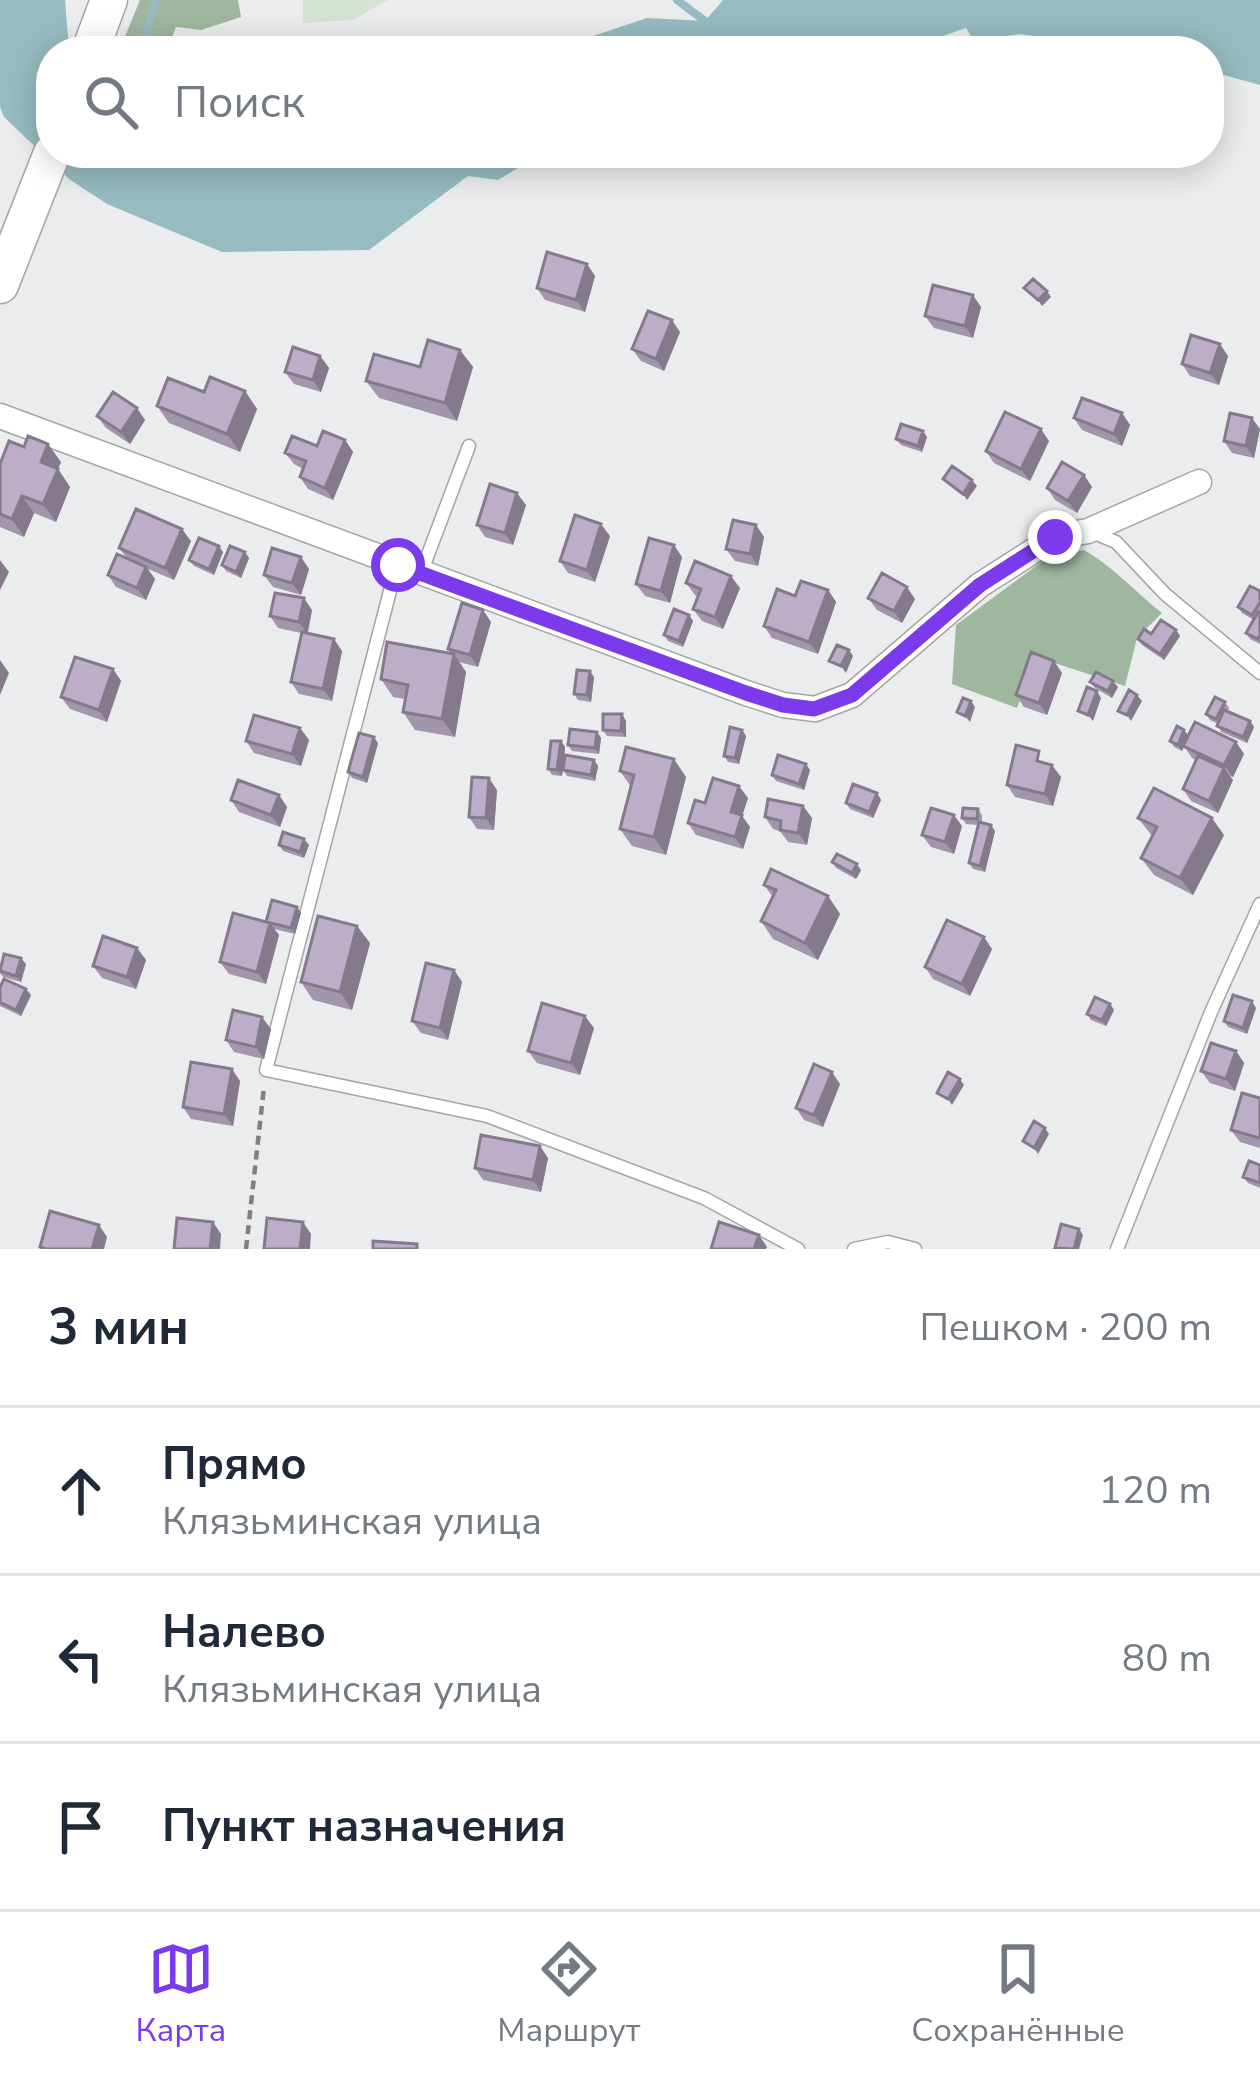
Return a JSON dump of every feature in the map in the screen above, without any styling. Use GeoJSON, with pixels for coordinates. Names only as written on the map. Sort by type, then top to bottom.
{"type":"FeatureCollection","features":[{"type":"Feature","properties":{"kind":"street"},"geometry":{"type":"LineString","coordinates":[[96,36],[109,0]]}},
{"type":"Feature","properties":{"kind":"street"},"geometry":{"type":"LineString","coordinates":[[0,285],[47,168]]}},
{"type":"Feature","properties":{"kind":"street"},"geometry":{"type":"LineString","coordinates":[[0,416],[746,693],[814,709],[852,695],[980,585],[1055,537],[1088,531],[1199,482]]}},
{"type":"Feature","properties":{"kind":"lane"},"geometry":{"type":"LineString","coordinates":[[469,446],[409,569],[266,1070],[487,1116],[704,1198],[798,1249]]}},
{"type":"Feature","properties":{"kind":"lane"},"geometry":{"type":"LineString","coordinates":[[1088,531],[1115,542],[1165,594],[1260,674]]}},
{"type":"Feature","properties":{"kind":"lane"},"geometry":{"type":"LineString","coordinates":[[1117,1249],[1211,1012],[1260,904]]}},
{"type":"Feature","properties":{"kind":"lane"},"geometry":{"type":"LineString","coordinates":[[854,1249],[888,1242],[915,1249]]}},
{"type":"Feature","properties":{"kind":"path"},"geometry":{"type":"LineString","coordinates":[[246,1249],[266,1070]]}},
{"type":"Feature","properties":{"kind":"green space"},"geometry":{"type":"Polygon","coordinates":[[[140,0],[238,0],[241,17],[201,30],[176,27],[173,36],[125,36],[140,0]]]}},
{"type":"Feature","properties":{"kind":"green space"},"geometry":{"type":"Polygon","coordinates":[[[303,0],[388,0],[353,20],[303,23],[303,0]]]}},
{"type":"Feature","properties":{"kind":"green space"},"geometry":{"type":"Polygon","coordinates":[[[1084,550],[1162,613],[1137,638],[1125,686],[1036,657],[1017,708],[952,684],[956,625],[1047,558],[1084,550]]]}},
{"type":"Feature","properties":{"kind":"water"},"geometry":{"type":"Polygon","coordinates":[[[0,0],[65,0],[68,36],[36,36],[36,148],[4,117],[0,107],[0,0]]]}},
{"type":"Feature","properties":{"kind":"water"},"geometry":{"type":"Polygon","coordinates":[[[723,0],[1260,0],[1260,85],[1224,75],[1224,36],[971,36],[966,28],[943,36],[593,36],[647,18],[705,21],[723,0]]]}},
{"type":"Feature","properties":{"kind":"water"},"geometry":{"type":"Polygon","coordinates":[[[57,168],[518,168],[498,180],[468,176],[369,250],[222,252],[107,204],[57,168]]]}},
{"type":"Feature","properties":{"kind":"building"},"geometry":{"type":"Polygon","coordinates":[[[547,252],[587,264],[576,300],[537,288],[547,252]]]}},
{"type":"Feature","properties":{"kind":"building"},"geometry":{"type":"Polygon","coordinates":[[[1033,279],[1047,291],[1038,300],[1024,288],[1033,279]]]}},
{"type":"Feature","properties":{"kind":"building"},"geometry":{"type":"Polygon","coordinates":[[[933,285],[973,295],[965,326],[925,316],[933,285]]]}},
{"type":"Feature","properties":{"kind":"building"},"geometry":{"type":"Polygon","coordinates":[[[648,311],[672,320],[656,359],[632,349],[648,311]]]}},
{"type":"Feature","properties":{"kind":"building"},"geometry":{"type":"Polygon","coordinates":[[[1191,335],[1220,344],[1210,373],[1182,364],[1191,335]]]}},
{"type":"Feature","properties":{"kind":"building"},"geometry":{"type":"Polygon","coordinates":[[[428,340],[460,350],[445,403],[366,381],[374,354],[420,367],[428,340]]]}},
{"type":"Feature","properties":{"kind":"building"},"geometry":{"type":"Polygon","coordinates":[[[293,347],[320,356],[313,380],[285,372],[293,347]]]}},
{"type":"Feature","properties":{"kind":"building"},"geometry":{"type":"Polygon","coordinates":[[[210,377],[245,391],[227,434],[157,406],[168,378],[204,392],[210,377]]]}},
{"type":"Feature","properties":{"kind":"building"},"geometry":{"type":"Polygon","coordinates":[[[113,392],[137,408],[121,432],[97,416],[113,392]]]}},
{"type":"Feature","properties":{"kind":"building"},"geometry":{"type":"Polygon","coordinates":[[[1082,398],[1122,413],[1114,434],[1074,418],[1082,398]]]}},
{"type":"Feature","properties":{"kind":"building"},"geometry":{"type":"Polygon","coordinates":[[[1005,412],[1041,429],[1021,469],[986,451],[1005,412]]]}},
{"type":"Feature","properties":{"kind":"building"},"geometry":{"type":"Polygon","coordinates":[[[1230,413],[1252,418],[1246,446],[1224,441],[1230,413]]]}},
{"type":"Feature","properties":{"kind":"building"},"geometry":{"type":"Polygon","coordinates":[[[901,424],[923,431],[918,446],[896,439],[901,424]]]}},
{"type":"Feature","properties":{"kind":"building"},"geometry":{"type":"Polygon","coordinates":[[[323,431],[345,440],[325,488],[300,477],[306,461],[285,453],[292,436],[317,446],[323,431]]]}},
{"type":"Feature","properties":{"kind":"building"},"geometry":{"type":"Polygon","coordinates":[[[28,436],[48,444],[41,462],[58,469],[43,504],[22,496],[12,519],[0,514],[0,464],[9,441],[24,447],[28,436]]]}},
{"type":"Feature","properties":{"kind":"building"},"geometry":{"type":"Polygon","coordinates":[[[1062,462],[1084,475],[1068,501],[1047,488],[1062,462]]]}},
{"type":"Feature","properties":{"kind":"building"},"geometry":{"type":"Polygon","coordinates":[[[952,466],[972,480],[963,494],[943,479],[952,466]]]}},
{"type":"Feature","properties":{"kind":"building"},"geometry":{"type":"Polygon","coordinates":[[[490,484],[517,493],[505,533],[477,525],[490,484]]]}},
{"type":"Feature","properties":{"kind":"building"},"geometry":{"type":"Polygon","coordinates":[[[136,509],[182,529],[165,568],[119,548],[136,509]]]}},
{"type":"Feature","properties":{"kind":"building"},"geometry":{"type":"Polygon","coordinates":[[[575,515],[601,524],[587,570],[560,561],[575,515]]]}},
{"type":"Feature","properties":{"kind":"building"},"geometry":{"type":"Polygon","coordinates":[[[733,520],[756,525],[750,554],[726,549],[733,520]]]}},
{"type":"Feature","properties":{"kind":"building"},"geometry":{"type":"Polygon","coordinates":[[[199,538],[219,546],[209,569],[189,560],[199,538]]]}},
{"type":"Feature","properties":{"kind":"building"},"geometry":{"type":"Polygon","coordinates":[[[649,538],[674,545],[661,591],[636,584],[649,538]]]}},
{"type":"Feature","properties":{"kind":"building"},"geometry":{"type":"Polygon","coordinates":[[[230,546],[245,552],[236,572],[222,565],[230,546]]]}},
{"type":"Feature","properties":{"kind":"building"},"geometry":{"type":"Polygon","coordinates":[[[272,548],[301,557],[292,583],[264,575],[272,548]]]}},
{"type":"Feature","properties":{"kind":"building"},"geometry":{"type":"Polygon","coordinates":[[[117,554],[146,567],[137,588],[108,575],[117,554]]]}},
{"type":"Feature","properties":{"kind":"building"},"geometry":{"type":"Polygon","coordinates":[[[695,561],[731,576],[715,617],[693,609],[701,589],[686,583],[695,561]]]}},
{"type":"Feature","properties":{"kind":"building"},"geometry":{"type":"Polygon","coordinates":[[[882,573],[907,587],[894,611],[868,598],[882,573]]]}},
{"type":"Feature","properties":{"kind":"building"},"geometry":{"type":"Polygon","coordinates":[[[801,581],[828,590],[809,642],[764,626],[777,589],[795,596],[801,581]]]}},
{"type":"Feature","properties":{"kind":"building"},"geometry":{"type":"Polygon","coordinates":[[[1250,586],[1260,591],[1252,615],[1238,607],[1250,586]]]}},
{"type":"Feature","properties":{"kind":"building"},"geometry":{"type":"Polygon","coordinates":[[[275,593],[304,598],[299,622],[270,616],[275,593]]]}},
{"type":"Feature","properties":{"kind":"building"},"geometry":{"type":"Polygon","coordinates":[[[462,603],[483,610],[470,655],[448,649],[462,603]]]}},
{"type":"Feature","properties":{"kind":"building"},"geometry":{"type":"Polygon","coordinates":[[[674,609],[689,615],[679,641],[664,635],[674,609]]]}},
{"type":"Feature","properties":{"kind":"building"},"geometry":{"type":"Polygon","coordinates":[[[1258,612],[1260,635],[1258,639],[1246,633],[1258,612]]]}},
{"type":"Feature","properties":{"kind":"building"},"geometry":{"type":"Polygon","coordinates":[[[1161,620],[1176,630],[1160,654],[1138,639],[1144,629],[1151,634],[1161,620]]]}},
{"type":"Feature","properties":{"kind":"building"},"geometry":{"type":"Polygon","coordinates":[[[302,632],[334,639],[323,689],[291,682],[302,632]]]}},
{"type":"Feature","properties":{"kind":"building"},"geometry":{"type":"Polygon","coordinates":[[[387,642],[454,654],[442,719],[403,712],[408,685],[381,679],[387,642]]]}},
{"type":"Feature","properties":{"kind":"building"},"geometry":{"type":"Polygon","coordinates":[[[837,645],[849,650],[841,666],[829,661],[837,645]]]}},
{"type":"Feature","properties":{"kind":"building"},"geometry":{"type":"Polygon","coordinates":[[[1031,652],[1054,661],[1039,703],[1016,695],[1031,652]]]}},
{"type":"Feature","properties":{"kind":"building"},"geometry":{"type":"Polygon","coordinates":[[[75,657],[113,669],[99,710],[61,697],[75,657]]]}},
{"type":"Feature","properties":{"kind":"building"},"geometry":{"type":"Polygon","coordinates":[[[577,670],[590,671],[587,695],[574,694],[577,670]]]}},
{"type":"Feature","properties":{"kind":"building"},"geometry":{"type":"Polygon","coordinates":[[[1096,672],[1113,681],[1108,691],[1090,682],[1096,672]]]}},
{"type":"Feature","properties":{"kind":"building"},"geometry":{"type":"Polygon","coordinates":[[[1087,687],[1097,691],[1088,715],[1078,711],[1087,687]]]}},
{"type":"Feature","properties":{"kind":"building"},"geometry":{"type":"Polygon","coordinates":[[[1129,690],[1137,695],[1127,715],[1118,711],[1129,690]]]}},
{"type":"Feature","properties":{"kind":"building"},"geometry":{"type":"Polygon","coordinates":[[[1215,697],[1225,702],[1216,719],[1206,714],[1215,697]]]}},
{"type":"Feature","properties":{"kind":"building"},"geometry":{"type":"Polygon","coordinates":[[[963,698],[971,701],[965,716],[957,712],[963,698]]]}},
{"type":"Feature","properties":{"kind":"building"},"geometry":{"type":"Polygon","coordinates":[[[1224,710],[1250,721],[1243,737],[1217,726],[1224,710]]]}},
{"type":"Feature","properties":{"kind":"building"},"geometry":{"type":"Polygon","coordinates":[[[603,714],[622,714],[621,731],[603,730],[603,714]]]}},
{"type":"Feature","properties":{"kind":"building"},"geometry":{"type":"Polygon","coordinates":[[[254,715],[300,728],[292,754],[246,741],[254,715]]]}},
{"type":"Feature","properties":{"kind":"building"},"geometry":{"type":"Polygon","coordinates":[[[1195,722],[1236,742],[1224,765],[1183,746],[1195,722]]]}},
{"type":"Feature","properties":{"kind":"building"},"geometry":{"type":"Polygon","coordinates":[[[1177,726],[1184,730],[1178,745],[1170,741],[1177,726]]]}},
{"type":"Feature","properties":{"kind":"building"},"geometry":{"type":"Polygon","coordinates":[[[730,727],[742,730],[735,758],[724,756],[730,727]]]}},
{"type":"Feature","properties":{"kind":"building"},"geometry":{"type":"Polygon","coordinates":[[[570,729],[597,732],[595,748],[568,745],[570,729]]]}},
{"type":"Feature","properties":{"kind":"building"},"geometry":{"type":"Polygon","coordinates":[[[359,733],[374,737],[363,777],[348,772],[359,733]]]}},
{"type":"Feature","properties":{"kind":"building"},"geometry":{"type":"Polygon","coordinates":[[[551,741],[561,741],[557,770],[548,769],[551,741]]]}},
{"type":"Feature","properties":{"kind":"building"},"geometry":{"type":"Polygon","coordinates":[[[1016,745],[1039,751],[1037,761],[1052,765],[1045,794],[1007,785],[1016,745]]]}},
{"type":"Feature","properties":{"kind":"building"},"geometry":{"type":"Polygon","coordinates":[[[626,747],[674,759],[654,837],[620,829],[634,775],[620,771],[626,747]]]}},
{"type":"Feature","properties":{"kind":"building"},"geometry":{"type":"Polygon","coordinates":[[[565,755],[594,760],[591,775],[563,770],[565,755]]]}},
{"type":"Feature","properties":{"kind":"building"},"geometry":{"type":"Polygon","coordinates":[[[778,755],[806,764],[799,784],[772,775],[778,755]]]}},
{"type":"Feature","properties":{"kind":"building"},"geometry":{"type":"Polygon","coordinates":[[[1198,756],[1224,768],[1209,801],[1183,789],[1198,756]]]}},
{"type":"Feature","properties":{"kind":"building"},"geometry":{"type":"Polygon","coordinates":[[[472,777],[489,778],[486,818],[469,817],[472,777]]]}},
{"type":"Feature","properties":{"kind":"building"},"geometry":{"type":"Polygon","coordinates":[[[713,778],[739,786],[731,812],[742,815],[735,837],[688,823],[695,800],[705,803],[713,778]]]}},
{"type":"Feature","properties":{"kind":"building"},"geometry":{"type":"Polygon","coordinates":[[[238,780],[279,795],[271,815],[231,800],[238,780]]]}},
{"type":"Feature","properties":{"kind":"building"},"geometry":{"type":"Polygon","coordinates":[[[853,784],[877,793],[869,812],[846,803],[853,784]]]}},
{"type":"Feature","properties":{"kind":"building"},"geometry":{"type":"Polygon","coordinates":[[[1154,788],[1212,818],[1180,878],[1141,858],[1157,827],[1138,818],[1154,788]]]}},
{"type":"Feature","properties":{"kind":"building"},"geometry":{"type":"Polygon","coordinates":[[[768,799],[803,806],[798,833],[780,830],[781,821],[765,817],[768,799]]]}},
{"type":"Feature","properties":{"kind":"building"},"geometry":{"type":"Polygon","coordinates":[[[931,808],[954,815],[945,842],[922,835],[931,808]]]}},
{"type":"Feature","properties":{"kind":"building"},"geometry":{"type":"Polygon","coordinates":[[[963,808],[978,809],[977,819],[962,818],[963,808]]]}},
{"type":"Feature","properties":{"kind":"building"},"geometry":{"type":"Polygon","coordinates":[[[979,822],[991,825],[980,866],[969,863],[979,822]]]}},
{"type":"Feature","properties":{"kind":"building"},"geometry":{"type":"Polygon","coordinates":[[[283,832],[304,839],[300,852],[279,845],[283,832]]]}},
{"type":"Feature","properties":{"kind":"building"},"geometry":{"type":"Polygon","coordinates":[[[837,854],[857,864],[852,873],[832,862],[837,854]]]}},
{"type":"Feature","properties":{"kind":"building"},"geometry":{"type":"Polygon","coordinates":[[[771,869],[828,896],[805,943],[761,921],[776,890],[764,885],[771,869]]]}},
{"type":"Feature","properties":{"kind":"building"},"geometry":{"type":"Polygon","coordinates":[[[272,900],[297,907],[291,928],[266,922],[272,900]]]}},
{"type":"Feature","properties":{"kind":"building"},"geometry":{"type":"Polygon","coordinates":[[[233,913],[270,923],[257,972],[220,962],[233,913]]]}},
{"type":"Feature","properties":{"kind":"building"},"geometry":{"type":"Polygon","coordinates":[[[318,916],[357,926],[340,992],[301,982],[318,916]]]}},
{"type":"Feature","properties":{"kind":"building"},"geometry":{"type":"Polygon","coordinates":[[[947,920],[984,937],[962,984],[925,967],[947,920]]]}},
{"type":"Feature","properties":{"kind":"building"},"geometry":{"type":"Polygon","coordinates":[[[103,936],[137,948],[127,977],[93,966],[103,936]]]}},
{"type":"Feature","properties":{"kind":"building"},"geometry":{"type":"Polygon","coordinates":[[[4,954],[21,958],[16,976],[0,971],[4,954]]]}},
{"type":"Feature","properties":{"kind":"building"},"geometry":{"type":"Polygon","coordinates":[[[426,963],[454,970],[440,1028],[412,1021],[426,963]]]}},
{"type":"Feature","properties":{"kind":"building"},"geometry":{"type":"Polygon","coordinates":[[[4,979],[26,989],[16,1010],[0,1002],[4,979]]]}},
{"type":"Feature","properties":{"kind":"building"},"geometry":{"type":"Polygon","coordinates":[[[1233,995],[1252,1001],[1243,1028],[1224,1021],[1233,995]]]}},
{"type":"Feature","properties":{"kind":"building"},"geometry":{"type":"Polygon","coordinates":[[[1095,997],[1110,1004],[1102,1020],[1087,1014],[1095,997]]]}},
{"type":"Feature","properties":{"kind":"building"},"geometry":{"type":"Polygon","coordinates":[[[542,1003],[585,1016],[571,1063],[528,1051],[542,1003]]]}},
{"type":"Feature","properties":{"kind":"building"},"geometry":{"type":"Polygon","coordinates":[[[233,1010],[262,1017],[256,1047],[226,1040],[233,1010]]]}},
{"type":"Feature","properties":{"kind":"building"},"geometry":{"type":"Polygon","coordinates":[[[1211,1043],[1236,1051],[1226,1079],[1201,1071],[1211,1043]]]}},
{"type":"Feature","properties":{"kind":"building"},"geometry":{"type":"Polygon","coordinates":[[[191,1062],[232,1069],[224,1114],[183,1107],[191,1062]]]}},
{"type":"Feature","properties":{"kind":"building"},"geometry":{"type":"Polygon","coordinates":[[[814,1064],[832,1072],[814,1115],[796,1108],[814,1064]]]}},
{"type":"Feature","properties":{"kind":"building"},"geometry":{"type":"Polygon","coordinates":[[[948,1072],[960,1079],[948,1099],[937,1093],[948,1072]]]}},
{"type":"Feature","properties":{"kind":"building"},"geometry":{"type":"Polygon","coordinates":[[[1242,1093],[1260,1098],[1260,1138],[1231,1130],[1242,1093]]]}},
{"type":"Feature","properties":{"kind":"building"},"geometry":{"type":"Polygon","coordinates":[[[1034,1121],[1045,1128],[1034,1148],[1023,1141],[1034,1121]]]}},
{"type":"Feature","properties":{"kind":"building"},"geometry":{"type":"Polygon","coordinates":[[[481,1135],[540,1146],[533,1180],[475,1168],[481,1135]]]}},
{"type":"Feature","properties":{"kind":"building"},"geometry":{"type":"Polygon","coordinates":[[[1249,1161],[1260,1165],[1260,1183],[1243,1177],[1249,1161]]]}},
{"type":"Feature","properties":{"kind":"building"},"geometry":{"type":"Polygon","coordinates":[[[50,1211],[99,1225],[92,1249],[40,1247],[50,1211]]]}},
{"type":"Feature","properties":{"kind":"building"},"geometry":{"type":"Polygon","coordinates":[[[177,1218],[213,1222],[210,1249],[174,1249],[177,1218]]]}},
{"type":"Feature","properties":{"kind":"building"},"geometry":{"type":"Polygon","coordinates":[[[267,1218],[303,1222],[300,1249],[264,1249],[267,1218]]]}},
{"type":"Feature","properties":{"kind":"building"},"geometry":{"type":"Polygon","coordinates":[[[719,1222],[759,1235],[754,1249],[711,1249],[719,1222]]]}},
{"type":"Feature","properties":{"kind":"building"},"geometry":{"type":"Polygon","coordinates":[[[1061,1224],[1079,1229],[1074,1249],[1055,1248],[1061,1224]]]}},
{"type":"Feature","properties":{"kind":"building"},"geometry":{"type":"Polygon","coordinates":[[[373,1241],[417,1244],[417,1249],[373,1249],[373,1241]]]}},
{"type":"Feature","properties":{"kind":"waterway"},"geometry":{"type":"LineString","coordinates":[[145,36],[156,0]]}},
{"type":"Feature","properties":{"kind":"waterway"},"geometry":{"type":"LineString","coordinates":[[677,0],[705,21]]}},
{"type":"Feature","properties":{"kind":"route"},"geometry":{"type":"LineString","coordinates":[[398,565],[746,693],[814,709],[852,695],[980,585],[1055,537]]}}]}
